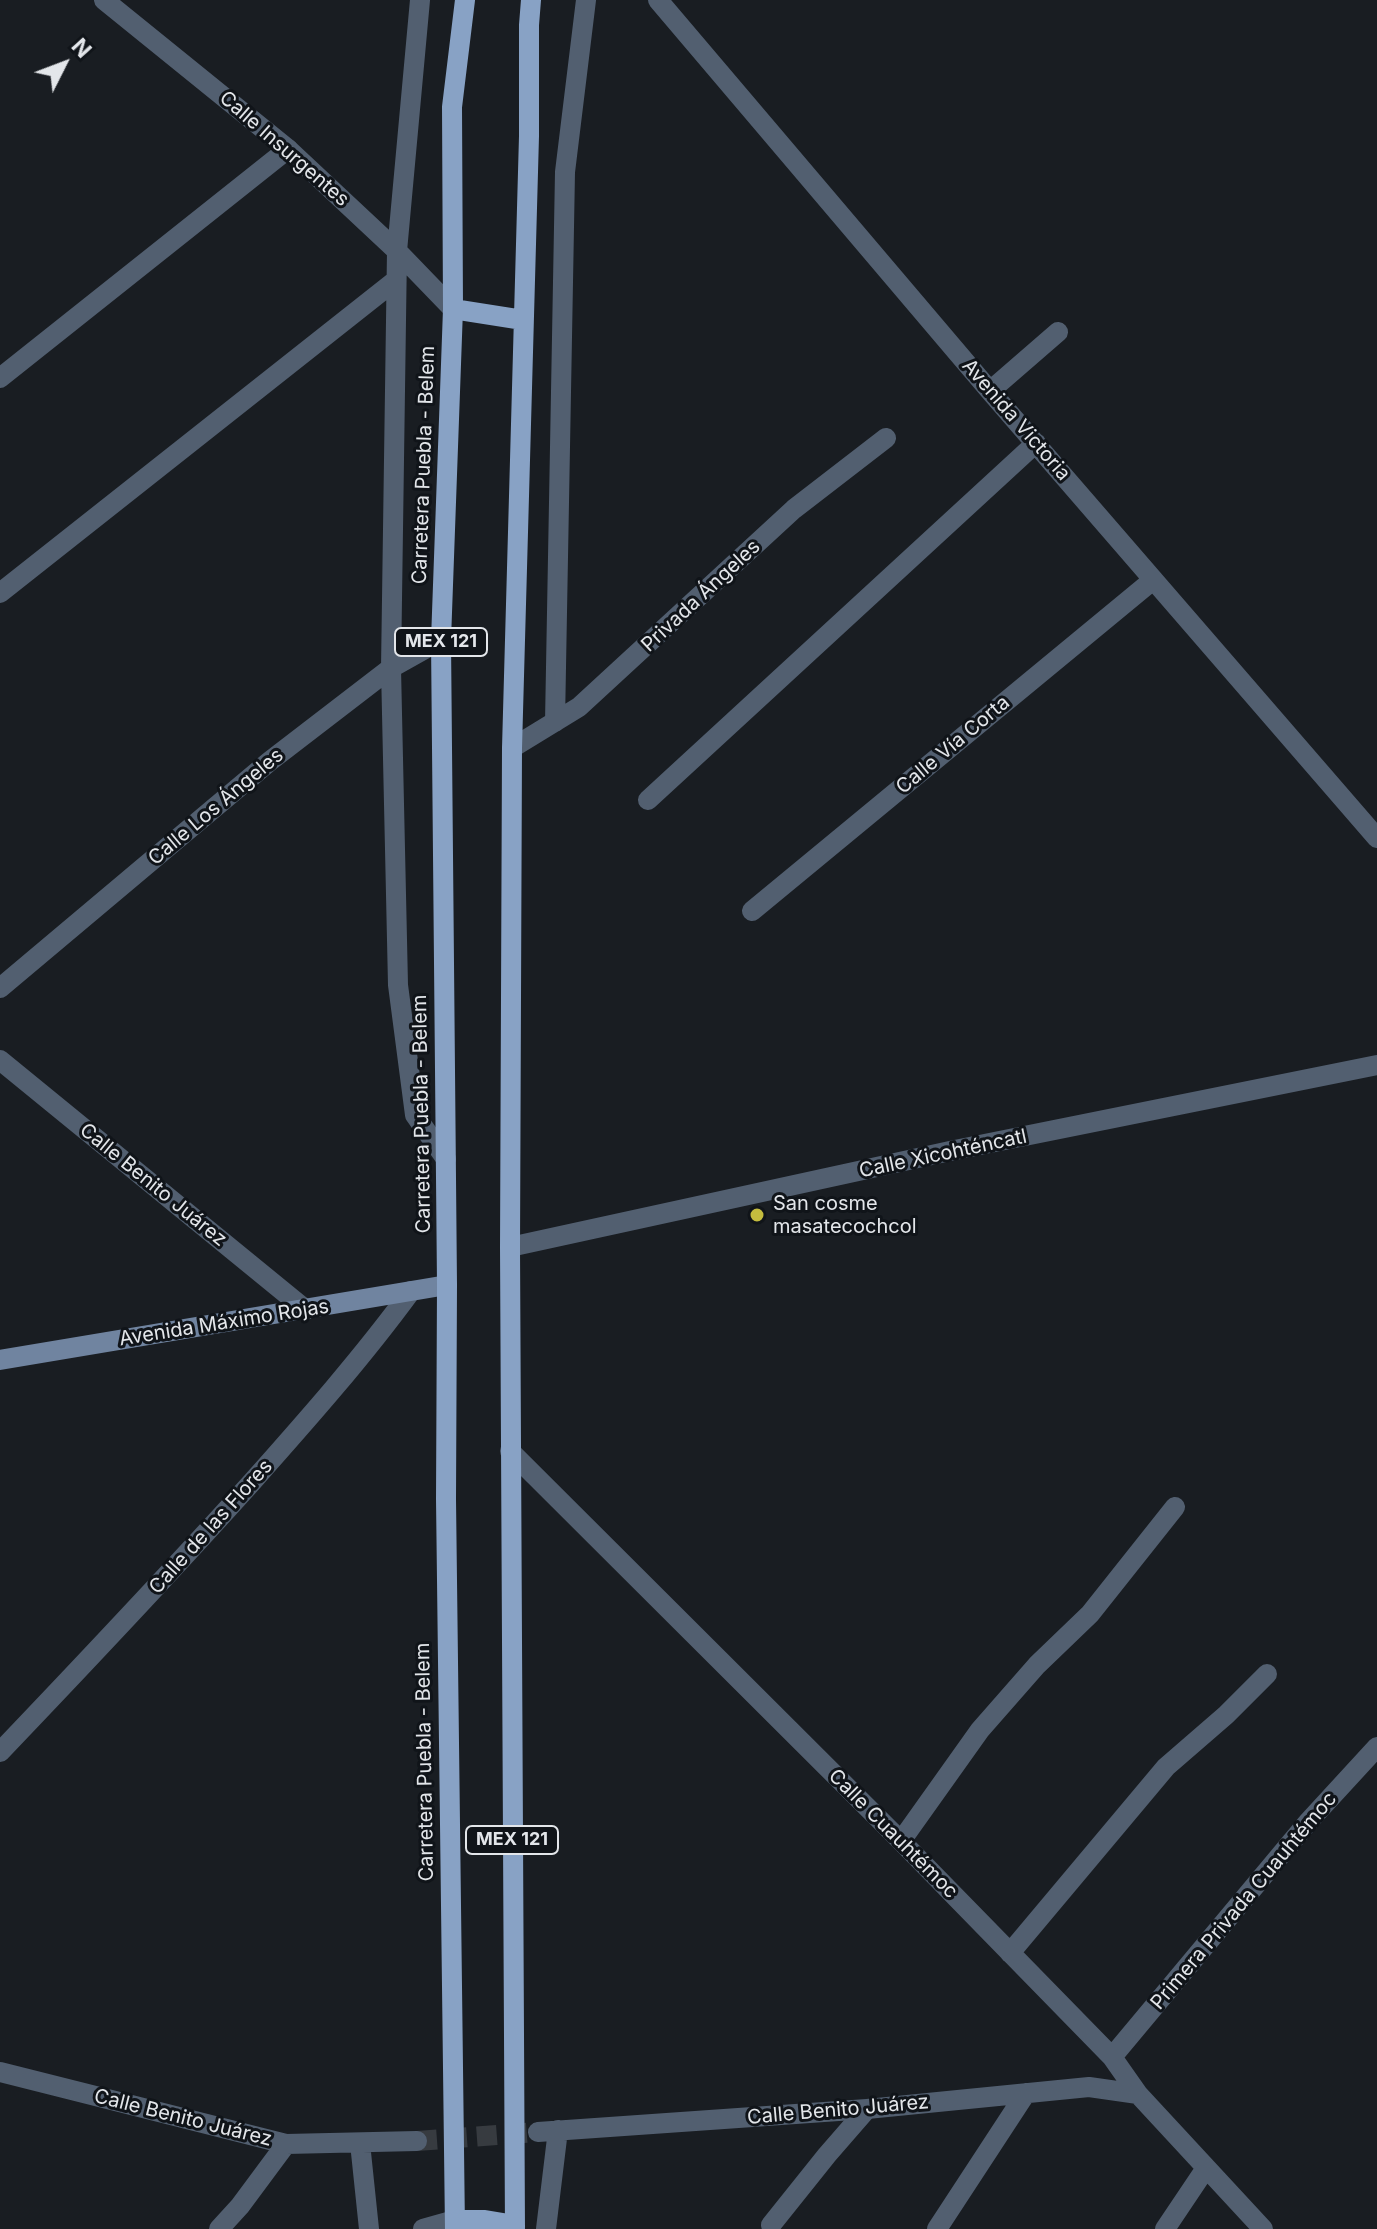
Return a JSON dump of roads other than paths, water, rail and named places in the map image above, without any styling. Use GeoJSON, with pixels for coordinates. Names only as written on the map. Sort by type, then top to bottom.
{"type":"FeatureCollection","features":[{"type":"Feature","properties":{"kind":"main road","name":"Carretera Puebla - Belem"},"geometry":{"type":"LineString","coordinates":[[455,2224],[441,640],[453,309],[452,107],[465,0]]}},
{"type":"Feature","properties":{"kind":"main road","name":"MEX 121"},"geometry":{"type":"LineString","coordinates":[[516,2228],[510,1451],[512,748],[531,0]]}},
{"type":"Feature","properties":{"kind":"main road"},"geometry":{"type":"LineString","coordinates":[[453,309],[523,320]]}},
{"type":"Feature","properties":{"kind":"main road","name":"Avenida Máximo Rojas"},"geometry":{"type":"LineString","coordinates":[[0,1360],[447,1285]]}},
{"type":"Feature","properties":{"kind":"main road"},"geometry":{"type":"LineString","coordinates":[[455,2224],[485,2220],[516,2228]]}},
{"type":"Feature","properties":{"kind":"street","name":"Calle Insurgentes"},"geometry":{"type":"LineString","coordinates":[[104,0],[288,149],[397,251],[453,309]]}},
{"type":"Feature","properties":{"kind":"street"},"geometry":{"type":"LineString","coordinates":[[420,0],[396,280],[391,668],[398,985],[415,1115],[446,1159]]}},
{"type":"Feature","properties":{"kind":"street"},"geometry":{"type":"LineString","coordinates":[[555,722],[565,172],[586,0]]}},
{"type":"Feature","properties":{"kind":"street","name":"Avenida Victoria"},"geometry":{"type":"LineString","coordinates":[[658,0],[990,391],[1377,838]]}},
{"type":"Feature","properties":{"kind":"street"},"geometry":{"type":"LineString","coordinates":[[0,378],[288,149]]}},
{"type":"Feature","properties":{"kind":"street"},"geometry":{"type":"LineString","coordinates":[[0,593],[396,280]]}},
{"type":"Feature","properties":{"kind":"street"},"geometry":{"type":"LineString","coordinates":[[990,391],[1058,332]]}},
{"type":"Feature","properties":{"kind":"street","name":"Privada Ángeles"},"geometry":{"type":"LineString","coordinates":[[512,748],[579,707],[794,509],[886,438]]}},
{"type":"Feature","properties":{"kind":"street"},"geometry":{"type":"LineString","coordinates":[[648,800],[1036,443]]}},
{"type":"Feature","properties":{"kind":"street","name":"Calle Vía Corta"},"geometry":{"type":"LineString","coordinates":[[752,911],[1153,580]]}},
{"type":"Feature","properties":{"kind":"street","name":"Calle Los Ángeles"},"geometry":{"type":"LineString","coordinates":[[1,986],[270,761],[391,668],[441,640]]}},
{"type":"Feature","properties":{"kind":"street","name":"Calle Benito Juárez"},"geometry":{"type":"LineString","coordinates":[[0,1060],[306,1310]]}},
{"type":"Feature","properties":{"kind":"street","name":"Calle Xicohténcatl"},"geometry":{"type":"LineString","coordinates":[[510,1247],[950,1151],[1377,1065]]}},
{"type":"Feature","properties":{"kind":"street","name":"Calle de las Flores"},"geometry":{"type":"LineString","coordinates":[[0,1752],[156,1589],[307,1420],[376,1340],[411,1291]]}},
{"type":"Feature","properties":{"kind":"street","name":"Calle Cuauhtémoc"},"geometry":{"type":"LineString","coordinates":[[510,1451],[901,1841],[1112,2057],[1138,2094],[1263,2229]]}},
{"type":"Feature","properties":{"kind":"street"},"geometry":{"type":"LineString","coordinates":[[901,1841],[980,1730],[1037,1665],[1090,1614],[1175,1507]]}},
{"type":"Feature","properties":{"kind":"street"},"geometry":{"type":"LineString","coordinates":[[1010,1953],[1166,1767],[1267,1674]]}},
{"type":"Feature","properties":{"kind":"street","name":"Primera Privada Cuauhtémoc"},"geometry":{"type":"LineString","coordinates":[[1112,2057],[1309,1821],[1377,1747]]}},
{"type":"Feature","properties":{"kind":"street","name":"Calle Benito Juárez"},"geometry":{"type":"LineString","coordinates":[[0,2072],[286,2144],[417,2141]]}},
{"type":"Feature","properties":{"kind":"street","name":"Calle Benito Juárez"},"geometry":{"type":"LineString","coordinates":[[546,2229],[548,2131],[867,2109],[1089,2087],[1138,2094]]}},
{"type":"Feature","properties":{"kind":"street"},"geometry":{"type":"LineString","coordinates":[[937,2229],[1026,2093]]}},
{"type":"Feature","properties":{"kind":"street"},"geometry":{"type":"LineString","coordinates":[[771,2225],[867,2109]]}},
{"type":"Feature","properties":{"kind":"street"},"geometry":{"type":"LineString","coordinates":[[360,2143],[369,2229]]}},
{"type":"Feature","properties":{"kind":"street"},"geometry":{"type":"LineString","coordinates":[[219,2229],[286,2144]]}},
{"type":"Feature","properties":{"kind":"street"},"geometry":{"type":"LineString","coordinates":[[1165,2229],[1206,2168]]}},
{"type":"Feature","properties":{"kind":"street"},"geometry":{"type":"LineString","coordinates":[[423,2229],[455,2224]]}},
{"type":"Feature","properties":{"kind":"tunnel"},"geometry":{"type":"LineString","coordinates":[[417,2141],[538,2132]]}},
{"type":"Feature","properties":{"kind":"place","name":"San cosme masatecochcol"},"geometry":{"type":"Point","coordinates":[757,1215]}}]}
